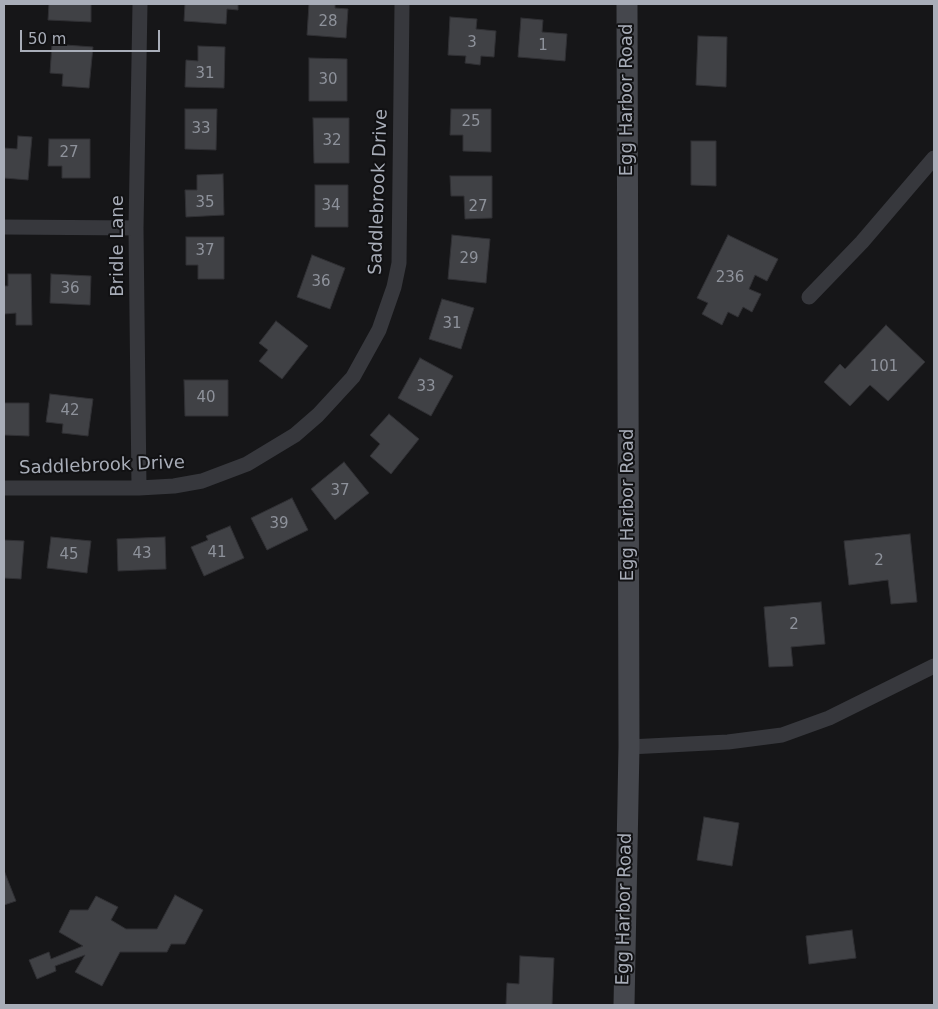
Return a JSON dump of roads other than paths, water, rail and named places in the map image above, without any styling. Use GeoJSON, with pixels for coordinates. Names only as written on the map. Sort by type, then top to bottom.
{"type":"FeatureCollection","features":[{"type":"Feature","properties":{"kind":"main road","name":"Egg Harbor Road"},"geometry":{"type":"LineString","coordinates":[[624,1005],[628,747],[627,4]]}},
{"type":"Feature","properties":{"kind":"street","name":"Bridle Lane"},"geometry":{"type":"LineString","coordinates":[[139,488],[136,228],[140,4]]}},
{"type":"Feature","properties":{"kind":"street","name":"Saddlebrook Drive"},"geometry":{"type":"LineString","coordinates":[[4,488],[139,488],[174,486],[202,481],[247,464],[295,435],[318,415],[353,377],[380,330],[394,287],[398,262],[402,4]]}},
{"type":"Feature","properties":{"kind":"street"},"geometry":{"type":"LineString","coordinates":[[809,297],[862,242],[934,158]]}},
{"type":"Feature","properties":{"kind":"street"},"geometry":{"type":"LineString","coordinates":[[4,227],[136,228]]}},
{"type":"Feature","properties":{"kind":"street"},"geometry":{"type":"LineString","coordinates":[[628,747],[728,742],[782,735],[829,718],[934,666]]}}]}
